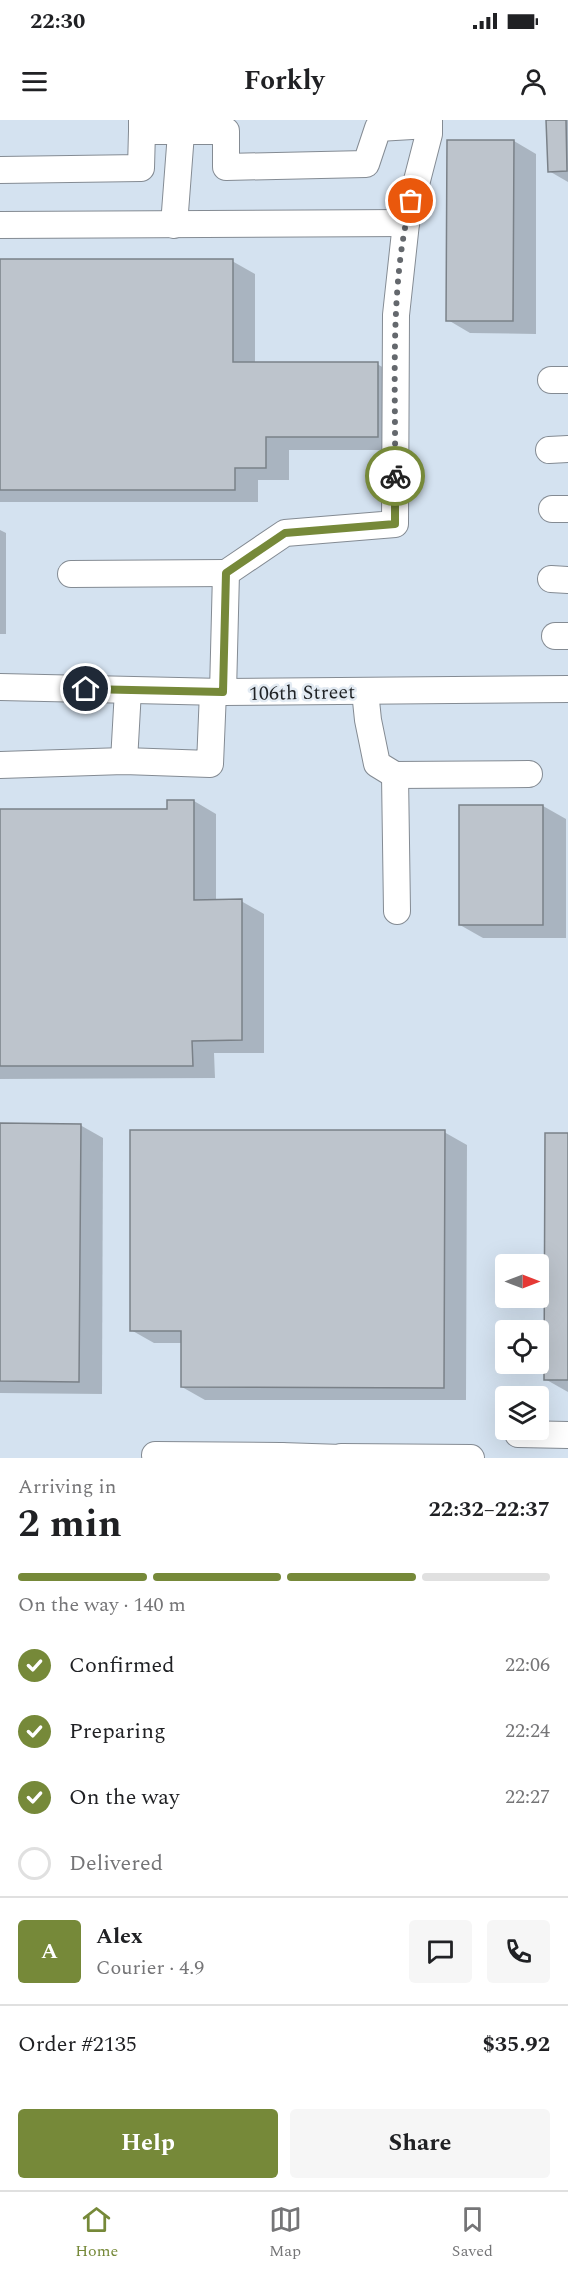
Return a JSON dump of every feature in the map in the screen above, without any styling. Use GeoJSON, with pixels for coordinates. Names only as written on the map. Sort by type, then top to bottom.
{"type":"FeatureCollection","features":[{"type":"Feature","properties":{"kind":"street"},"geometry":{"type":"LineString","coordinates":[[0,170],[141,168],[142,126],[226,126],[226,167],[366,164],[378,124],[429,123],[429,134],[405,223],[396,315],[395,524],[285,533],[226,573],[71,574]]}},
{"type":"Feature","properties":{"kind":"street"},"geometry":{"type":"LineString","coordinates":[[174,225],[182,126]]}},
{"type":"Feature","properties":{"kind":"street"},"geometry":{"type":"LineString","coordinates":[[0,225],[405,223]]}},
{"type":"Feature","properties":{"kind":"street"},"geometry":{"type":"LineString","coordinates":[[0,765],[124,761],[210,764],[218,692],[226,573]]}},
{"type":"Feature","properties":{"kind":"street","name":"106th Street"},"geometry":{"type":"LineString","coordinates":[[0,687],[218,692],[568,689]]}},
{"type":"Feature","properties":{"kind":"street"},"geometry":{"type":"LineString","coordinates":[[124,761],[128,690]]}},
{"type":"Feature","properties":{"kind":"street"},"geometry":{"type":"LineString","coordinates":[[365,691],[377,764],[395,774],[529,774]]}},
{"type":"Feature","properties":{"kind":"street"},"geometry":{"type":"LineString","coordinates":[[395,774],[397,911]]}},
{"type":"Feature","properties":{"kind":"street"},"geometry":{"type":"LineString","coordinates":[[549,1435],[568,1435]]}},
{"type":"Feature","properties":{"kind":"street"},"geometry":{"type":"LineString","coordinates":[[155,1455],[471,1458]]}},
{"type":"Feature","properties":{"kind":"shaded area"},"geometry":{"type":"Polygon","coordinates":[[[0,120],[568,120],[568,1458],[0,1458],[0,120]]]}},
{"type":"Feature","properties":{"kind":"building"},"geometry":{"type":"Polygon","coordinates":[[[546,120],[566,120],[567,171],[548,172],[546,120]]]}},
{"type":"Feature","properties":{"kind":"building"},"geometry":{"type":"Polygon","coordinates":[[[447,140],[514,140],[513,321],[446,321],[447,140]]]}},
{"type":"Feature","properties":{"kind":"building"},"geometry":{"type":"Polygon","coordinates":[[[0,259],[233,259],[233,362],[378,362],[378,437],[266,437],[266,468],[235,468],[235,490],[0,490],[0,259]]]}},
{"type":"Feature","properties":{"kind":"building"},"geometry":{"type":"Polygon","coordinates":[[[167,800],[194,800],[194,900],[242,899],[242,1040],[192,1041],[193,1066],[0,1066],[0,809],[167,809],[167,800]]]}},
{"type":"Feature","properties":{"kind":"building"},"geometry":{"type":"Polygon","coordinates":[[[459,805],[543,805],[543,925],[459,925],[459,805]]]}},
{"type":"Feature","properties":{"kind":"building"},"geometry":{"type":"Polygon","coordinates":[[[0,1123],[81,1124],[79,1382],[0,1381],[0,1123]]]}},
{"type":"Feature","properties":{"kind":"building"},"geometry":{"type":"Polygon","coordinates":[[[130,1130],[445,1130],[444,1388],[181,1387],[181,1331],[130,1331],[130,1130]]]}},
{"type":"Feature","properties":{"kind":"building"},"geometry":{"type":"Polygon","coordinates":[[[545,1133],[568,1133],[568,1380],[544,1380],[544,1374],[549,1374],[549,1320],[544,1320],[544,1308],[549,1308],[549,1254],[545,1254],[545,1133]]]}},
{"type":"Feature","properties":{"kind":"way so far"},"geometry":{"type":"LineString","coordinates":[[395,476],[396,315],[405,223],[411,201]]}},
{"type":"Feature","properties":{"kind":"route"},"geometry":{"type":"LineString","coordinates":[[86,689],[223,692],[226,573],[285,533],[395,524],[395,476]]}}]}
